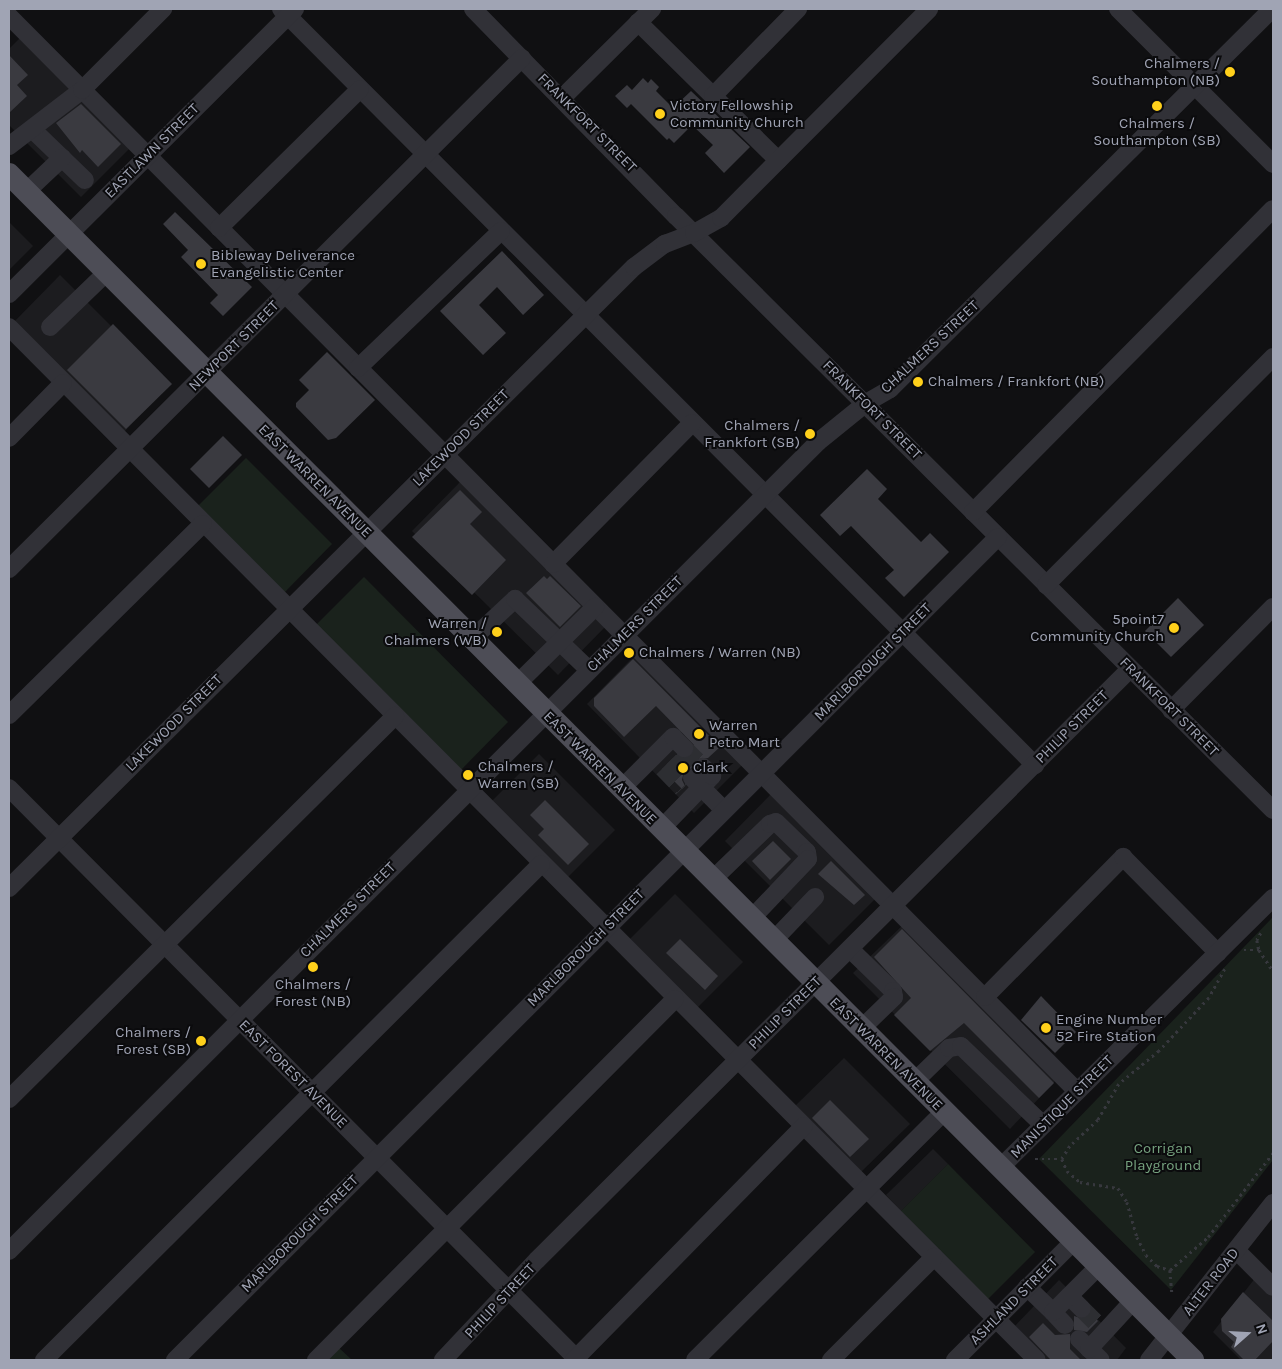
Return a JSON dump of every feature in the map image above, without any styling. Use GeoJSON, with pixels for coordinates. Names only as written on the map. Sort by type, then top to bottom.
{"type":"FeatureCollection","features":[{"type":"Feature","properties":{"kind":"main road","name":"EAST WARREN AVENUE"},"geometry":{"type":"LineString","coordinates":[[9,174],[1073,1242],[1193,1360]]}},
{"type":"Feature","properties":{"kind":"street"},"geometry":{"type":"LineString","coordinates":[[9,146],[33,130],[82,90],[163,9]]}},
{"type":"Feature","properties":{"kind":"street","name":"FRANKFORT STREET"},"geometry":{"type":"LineString","coordinates":[[473,9],[694,233],[1273,810]]}},
{"type":"Feature","properties":{"kind":"street"},"geometry":{"type":"LineString","coordinates":[[562,98],[652,9]]}},
{"type":"Feature","properties":{"kind":"street"},"geometry":{"type":"LineString","coordinates":[[714,96],[798,9]]}},
{"type":"Feature","properties":{"kind":"street","name":"LAKEWOOD STREET"},"geometry":{"type":"LineString","coordinates":[[9,888],[634,267],[665,244],[694,233],[721,218],[929,9]]}},
{"type":"Feature","properties":{"kind":"street"},"geometry":{"type":"LineString","coordinates":[[1118,9],[1273,164]]}},
{"type":"Feature","properties":{"kind":"street","name":"CHALMERS STREET"},"geometry":{"type":"LineString","coordinates":[[9,1251],[238,1019],[818,442],[866,404],[890,389],[1272,9]]}},
{"type":"Feature","properties":{"kind":"street"},"geometry":{"type":"LineString","coordinates":[[288,11],[360,90],[425,156],[764,496],[904,631],[1035,765]]}},
{"type":"Feature","properties":{"kind":"street","name":"EASTLAWN STREET"},"geometry":{"type":"LineString","coordinates":[[9,294],[288,11]]}},
{"type":"Feature","properties":{"kind":"street"},"geometry":{"type":"LineString","coordinates":[[12,15],[82,90],[284,295],[894,905],[1077,1091]]}},
{"type":"Feature","properties":{"kind":"street"},"geometry":{"type":"LineString","coordinates":[[638,22],[778,160]]}},
{"type":"Feature","properties":{"kind":"street","name":"NEWPORT STREET"},"geometry":{"type":"LineString","coordinates":[[9,570],[522,58]]}},
{"type":"Feature","properties":{"kind":"street"},"geometry":{"type":"LineString","coordinates":[[219,228],[360,90]]}},
{"type":"Feature","properties":{"kind":"street"},"geometry":{"type":"LineString","coordinates":[[33,130],[85,180]]}},
{"type":"Feature","properties":{"kind":"street"},"geometry":{"type":"LineString","coordinates":[[26,192],[62,158]]}},
{"type":"Feature","properties":{"kind":"street"},"geometry":{"type":"LineString","coordinates":[[973,512],[1273,209]]}},
{"type":"Feature","properties":{"kind":"street"},"geometry":{"type":"LineString","coordinates":[[358,368],[501,231]]}},
{"type":"Feature","properties":{"kind":"street"},"geometry":{"type":"LineString","coordinates":[[50,327],[107,272]]}},
{"type":"Feature","properties":{"kind":"street"},"geometry":{"type":"LineString","coordinates":[[9,327],[128,450],[289,609],[605,929],[867,1188],[1037,1360]]}},
{"type":"Feature","properties":{"kind":"street"},"geometry":{"type":"LineString","coordinates":[[1046,585],[1273,357]]}},
{"type":"Feature","properties":{"kind":"street"},"geometry":{"type":"LineString","coordinates":[[9,438],[63,383]]}},
{"type":"Feature","properties":{"kind":"street"},"geometry":{"type":"LineString","coordinates":[[553,564],[692,423]]}},
{"type":"Feature","properties":{"kind":"street"},"geometry":{"type":"LineString","coordinates":[[9,715],[202,524]]}},
{"type":"Feature","properties":{"kind":"street","name":"MARLBOROUGH STREET"},"geometry":{"type":"LineString","coordinates":[[175,1360],[998,537]]}},
{"type":"Feature","properties":{"kind":"street"},"geometry":{"type":"LineString","coordinates":[[472,639],[516,599],[589,670]]}},
{"type":"Feature","properties":{"kind":"street"},"geometry":{"type":"LineString","coordinates":[[517,684],[595,607]]}},
{"type":"Feature","properties":{"kind":"street"},"geometry":{"type":"LineString","coordinates":[[1171,710],[1273,607]]}},
{"type":"Feature","properties":{"kind":"street","name":"PHILIP STREET"},"geometry":{"type":"LineString","coordinates":[[443,1360],[738,1060],[1130,669]]}},
{"type":"Feature","properties":{"kind":"street"},"geometry":{"type":"LineString","coordinates":[[9,1099],[395,716]]}},
{"type":"Feature","properties":{"kind":"street"},"geometry":{"type":"LineString","coordinates":[[621,789],[667,756]]}},
{"type":"Feature","properties":{"kind":"street"},"geometry":{"type":"LineString","coordinates":[[661,829],[694,783],[724,810]]}},
{"type":"Feature","properties":{"kind":"street","name":"EAST FOREST AVENUE"},"geometry":{"type":"LineString","coordinates":[[9,788],[576,1360]]}},
{"type":"Feature","properties":{"kind":"street"},"geometry":{"type":"LineString","coordinates":[[712,880],[770,824],[776,822],[807,852],[808,859],[751,919]]}},
{"type":"Feature","properties":{"kind":"street"},"geometry":{"type":"LineString","coordinates":[[984,997],[1123,857],[1224,958]]}},
{"type":"Feature","properties":{"kind":"street"},"geometry":{"type":"LineString","coordinates":[[44,1360],[310,1092],[541,864]]}},
{"type":"Feature","properties":{"kind":"street"},"geometry":{"type":"LineString","coordinates":[[773,941],[815,897]]}},
{"type":"Feature","properties":{"kind":"street","name":"MANISTIQUE STREET"},"geometry":{"type":"LineString","coordinates":[[1000,1168],[1077,1091],[1224,958],[1273,898]]}},
{"type":"Feature","properties":{"kind":"street"},"geometry":{"type":"LineString","coordinates":[[850,949],[893,991],[894,997],[861,1028]]}},
{"type":"Feature","properties":{"kind":"street"},"geometry":{"type":"LineString","coordinates":[[316,1360],[675,999]]}},
{"type":"Feature","properties":{"kind":"street"},"geometry":{"type":"LineString","coordinates":[[914,1082],[949,1048],[961,1046],[1043,1125]]}},
{"type":"Feature","properties":{"kind":"street"},"geometry":{"type":"LineString","coordinates":[[695,1360],[944,1112]]}},
{"type":"Feature","properties":{"kind":"street"},"geometry":{"type":"LineString","coordinates":[[576,1360],[804,1126]]}},
{"type":"Feature","properties":{"kind":"street","name":"ALTER ROAD"},"geometry":{"type":"LineString","coordinates":[[1149,1360],[1273,1203]]}},
{"type":"Feature","properties":{"kind":"street","name":"ASHLAND STREET"},"geometry":{"type":"LineString","coordinates":[[955,1360],[1073,1242]]}},
{"type":"Feature","properties":{"kind":"street"},"geometry":{"type":"LineString","coordinates":[[1236,1250],[1273,1287]]}},
{"type":"Feature","properties":{"kind":"street"},"geometry":{"type":"LineString","coordinates":[[831,1360],[934,1257]]}},
{"type":"Feature","properties":{"kind":"street"},"geometry":{"type":"LineString","coordinates":[[1061,1304],[1098,1267]]}},
{"type":"Feature","properties":{"kind":"street"},"geometry":{"type":"LineString","coordinates":[[1027,1287],[1061,1304],[1074,1317]]}},
{"type":"Feature","properties":{"kind":"street"},"geometry":{"type":"LineString","coordinates":[[1094,1339],[1133,1301]]}},
{"type":"Feature","properties":{"kind":"path"},"geometry":{"type":"LineString","coordinates":[[1262,932],[1257,940],[1259,950],[1273,972]]}},
{"type":"Feature","properties":{"kind":"path"},"geometry":{"type":"LineString","coordinates":[[1240,953],[1248,948],[1259,950]]}},
{"type":"Feature","properties":{"kind":"path"},"geometry":{"type":"LineString","coordinates":[[1062,1159],[1070,1146],[1098,1120],[1119,1084],[1160,1051],[1209,998],[1224,958]]}},
{"type":"Feature","properties":{"kind":"path"},"geometry":{"type":"LineString","coordinates":[[1170,1270],[1208,1237],[1273,1153]]}},
{"type":"Feature","properties":{"kind":"path"},"geometry":{"type":"LineString","coordinates":[[1035,1159],[1062,1159]]}},
{"type":"Feature","properties":{"kind":"path"},"geometry":{"type":"LineString","coordinates":[[1062,1159],[1067,1172],[1080,1182],[1118,1188],[1146,1255],[1158,1266],[1170,1270]]}},
{"type":"Feature","properties":{"kind":"path"},"geometry":{"type":"LineString","coordinates":[[1170,1270],[1172,1295]]}},
{"type":"Feature","properties":{"kind":"shaded area"},"geometry":{"type":"Polygon","coordinates":[[[20,38],[130,148],[81,197],[9,125],[9,49],[20,38]]]}},
{"type":"Feature","properties":{"kind":"shaded area"},"geometry":{"type":"Polygon","coordinates":[[[9,222],[33,246],[9,270],[9,222]]]}},
{"type":"Feature","properties":{"kind":"shaded area"},"geometry":{"type":"Polygon","coordinates":[[[60,275],[170,385],[122,434],[12,324],[60,275]]]}},
{"type":"Feature","properties":{"kind":"shaded area"},"geometry":{"type":"Polygon","coordinates":[[[462,480],[606,626],[558,675],[412,531],[462,480]]]}},
{"type":"Feature","properties":{"kind":"shaded area"},"geometry":{"type":"Polygon","coordinates":[[[635,655],[743,764],[694,813],[587,704],[635,655]]]}},
{"type":"Feature","properties":{"kind":"shaded area"},"geometry":{"type":"Polygon","coordinates":[[[539,754],[615,830],[568,877],[492,801],[539,754]]]}},
{"type":"Feature","properties":{"kind":"shaded area"},"geometry":{"type":"Polygon","coordinates":[[[772,793],[876,898],[829,945],[725,841],[772,793]]]}},
{"type":"Feature","properties":{"kind":"shaded area"},"geometry":{"type":"Polygon","coordinates":[[[675,894],[743,962],[697,1008],[629,940],[675,894]]]}},
{"type":"Feature","properties":{"kind":"shaded area"},"geometry":{"type":"Polygon","coordinates":[[[904,924],[1058,1078],[1010,1129],[853,973],[904,924]]]}},
{"type":"Feature","properties":{"kind":"shaded area"},"geometry":{"type":"Polygon","coordinates":[[[844,1058],[910,1124],[860,1173],[794,1107],[844,1058]]]}},
{"type":"Feature","properties":{"kind":"shaded area"},"geometry":{"type":"Polygon","coordinates":[[[933,1149],[948,1164],[901,1211],[886,1195],[933,1149]]]}},
{"type":"Feature","properties":{"kind":"shaded area"},"geometry":{"type":"Polygon","coordinates":[[[1256,1277],[1273,1294],[1273,1360],[1241,1360],[1213,1332],[1256,1277]]]}},
{"type":"Feature","properties":{"kind":"shaded area"},"geometry":{"type":"Polygon","coordinates":[[[1059,1280],[1126,1348],[1117,1360],[1044,1360],[1012,1329],[1059,1280]]]}},
{"type":"Feature","properties":{"kind":"green space"},"geometry":{"type":"Polygon","coordinates":[[[246,458],[332,544],[283,594],[197,507],[246,458]]]}},
{"type":"Feature","properties":{"kind":"green space"},"geometry":{"type":"Polygon","coordinates":[[[364,577],[508,722],[460,771],[315,626],[364,577]]]}},
{"type":"Feature","properties":{"kind":"green space","name":"Corrigan Playground"},"geometry":{"type":"Polygon","coordinates":[[[1273,917],[1273,1160],[1171,1290],[1039,1159],[1273,917]]]}},
{"type":"Feature","properties":{"kind":"green space"},"geometry":{"type":"Polygon","coordinates":[[[948,1164],[1035,1252],[988,1299],[901,1211],[948,1164]]]}},
{"type":"Feature","properties":{"kind":"green space"},"geometry":{"type":"Polygon","coordinates":[[[337,1346],[352,1360],[322,1360],[337,1346]]]}},
{"type":"Feature","properties":{"kind":"building"},"geometry":{"type":"Polygon","coordinates":[[[9,55],[28,75],[17,85],[27,96],[9,113],[9,55]]]}},
{"type":"Feature","properties":{"kind":"building"},"geometry":{"type":"Polygon","coordinates":[[[643,78],[648,83],[651,79],[659,87],[656,91],[673,108],[691,91],[750,147],[724,173],[705,153],[713,145],[692,125],[674,143],[669,138],[667,140],[631,104],[627,108],[615,96],[627,85],[632,90],[643,78]]]}},
{"type":"Feature","properties":{"kind":"building"},"geometry":{"type":"Polygon","coordinates":[[[81,104],[121,144],[98,167],[82,150],[80,153],[56,123],[81,104]]]}},
{"type":"Feature","properties":{"kind":"building","name":"Bibleway Deliverance Evangelistic Center"},"geometry":{"type":"Polygon","coordinates":[[[175,212],[252,287],[223,316],[210,303],[218,295],[181,257],[188,250],[163,224],[175,212]]]}},
{"type":"Feature","properties":{"kind":"building"},"geometry":{"type":"Polygon","coordinates":[[[502,251],[544,295],[523,315],[497,287],[479,305],[506,333],[483,355],[440,311],[502,251]]]}},
{"type":"Feature","properties":{"kind":"building"},"geometry":{"type":"Polygon","coordinates":[[[113,324],[172,384],[126,429],[67,370],[113,324]]]}},
{"type":"Feature","properties":{"kind":"building"},"geometry":{"type":"Polygon","coordinates":[[[327,352],[375,400],[336,438],[328,440],[296,407],[296,403],[309,390],[299,380],[327,352]]]}},
{"type":"Feature","properties":{"kind":"building"},"geometry":{"type":"Polygon","coordinates":[[[223,436],[242,455],[209,488],[190,469],[223,436]]]}},
{"type":"Feature","properties":{"kind":"building"},"geometry":{"type":"Polygon","coordinates":[[[867,469],[887,489],[878,499],[921,542],[930,533],[949,552],[904,597],[885,578],[894,570],[851,526],[840,536],[820,515],[867,469]]]}},
{"type":"Feature","properties":{"kind":"building"},"geometry":{"type":"Polygon","coordinates":[[[460,490],[482,512],[470,524],[506,560],[472,595],[412,537],[460,490]]]}},
{"type":"Feature","properties":{"kind":"building"},"geometry":{"type":"Polygon","coordinates":[[[544,576],[547,579],[550,576],[581,606],[560,627],[526,593],[544,576]]]}},
{"type":"Feature","properties":{"kind":"building","name":"5point7 Community Church"},"geometry":{"type":"Polygon","coordinates":[[[1178,598],[1204,625],[1171,657],[1145,631],[1178,598]]]}},
{"type":"Feature","properties":{"kind":"building"},"geometry":{"type":"Polygon","coordinates":[[[633,659],[720,747],[708,758],[696,759],[693,768],[684,771],[682,780],[685,786],[682,789],[662,769],[676,755],[682,758],[691,756],[694,745],[656,706],[624,737],[594,706],[594,698],[633,659]]]}},
{"type":"Feature","properties":{"kind":"building"},"geometry":{"type":"Polygon","coordinates":[[[545,800],[589,844],[568,865],[538,835],[544,829],[530,815],[545,800]]]}},
{"type":"Feature","properties":{"kind":"building"},"geometry":{"type":"Polygon","coordinates":[[[773,841],[791,859],[770,880],[752,861],[773,841]]]}},
{"type":"Feature","properties":{"kind":"building"},"geometry":{"type":"Polygon","coordinates":[[[831,861],[865,895],[854,905],[818,874],[831,861]]]}},
{"type":"Feature","properties":{"kind":"building"},"geometry":{"type":"Polygon","coordinates":[[[902,929],[1054,1083],[1039,1098],[964,1023],[930,1051],[894,1015],[911,998],[874,957],[902,929]]]}},
{"type":"Feature","properties":{"kind":"building"},"geometry":{"type":"Polygon","coordinates":[[[680,939],[718,976],[705,990],[666,953],[680,939]]]}},
{"type":"Feature","properties":{"kind":"building","name":"Engine Number 52 Fire Station"},"geometry":{"type":"Polygon","coordinates":[[[1041,996],[1076,1032],[1055,1053],[1021,1020],[1041,996]]]}},
{"type":"Feature","properties":{"kind":"building"},"geometry":{"type":"Polygon","coordinates":[[[830,1100],[869,1139],[850,1157],[812,1118],[830,1100]]]}},
{"type":"Feature","properties":{"kind":"building"},"geometry":{"type":"Polygon","coordinates":[[[1243,1292],[1273,1321],[1273,1341],[1255,1360],[1244,1360],[1231,1347],[1234,1342],[1222,1331],[1221,1319],[1243,1292]]]}},
{"type":"Feature","properties":{"kind":"building"},"geometry":{"type":"Polygon","coordinates":[[[1091,1313],[1098,1321],[1087,1332],[1074,1330],[1074,1316],[1084,1319],[1091,1313]]]}},
{"type":"Feature","properties":{"kind":"building"},"geometry":{"type":"Polygon","coordinates":[[[1043,1323],[1055,1335],[1070,1334],[1070,1349],[1081,1360],[1051,1360],[1029,1337],[1043,1323]]]}},
{"type":"Feature","properties":{"kind":"tunnel"},"geometry":{"type":"LineString","coordinates":[[684,748],[703,767]]}},
{"type":"Feature","properties":{"kind":"tunnel"},"geometry":{"type":"LineString","coordinates":[[673,758],[692,778]]}},
{"type":"Feature","properties":{"kind":"tunnel"},"geometry":{"type":"LineString","coordinates":[[663,768],[682,788]]}},
{"type":"Feature","properties":{"kind":"tunnel"},"geometry":{"type":"LineString","coordinates":[[1082,1309],[1096,1323]]}},
{"type":"Feature","properties":{"kind":"place","name":"Chalmers / Southampton (NB)"},"geometry":{"type":"Point","coordinates":[1230,72]}},
{"type":"Feature","properties":{"kind":"place","name":"Chalmers / Southampton (SB)"},"geometry":{"type":"Point","coordinates":[1157,106]}},
{"type":"Feature","properties":{"kind":"place","name":"Victory Fellowship Community Church"},"geometry":{"type":"Point","coordinates":[660,114]}},
{"type":"Feature","properties":{"kind":"place","name":"Bibleway Deliverance Evangelistic Center"},"geometry":{"type":"Point","coordinates":[201,264]}},
{"type":"Feature","properties":{"kind":"place","name":"Chalmers / Frankfort (NB)"},"geometry":{"type":"Point","coordinates":[918,382]}},
{"type":"Feature","properties":{"kind":"place","name":"Chalmers / Frankfort (SB)"},"geometry":{"type":"Point","coordinates":[810,434]}},
{"type":"Feature","properties":{"kind":"place","name":"5point7 Community Church"},"geometry":{"type":"Point","coordinates":[1174,628]}},
{"type":"Feature","properties":{"kind":"place","name":"Warren / Chalmers (WB)"},"geometry":{"type":"Point","coordinates":[497,632]}},
{"type":"Feature","properties":{"kind":"place","name":"Chalmers / Warren (NB)"},"geometry":{"type":"Point","coordinates":[629,653]}},
{"type":"Feature","properties":{"kind":"place","name":"Warren Petro Mart"},"geometry":{"type":"Point","coordinates":[699,734]}},
{"type":"Feature","properties":{"kind":"place","name":"Clark"},"geometry":{"type":"Point","coordinates":[683,768]}},
{"type":"Feature","properties":{"kind":"place","name":"Chalmers / Warren (SB)"},"geometry":{"type":"Point","coordinates":[468,775]}},
{"type":"Feature","properties":{"kind":"place","name":"Chalmers / Forest (NB)"},"geometry":{"type":"Point","coordinates":[313,967]}},
{"type":"Feature","properties":{"kind":"place","name":"Engine Number 52 Fire Station"},"geometry":{"type":"Point","coordinates":[1046,1028]}},
{"type":"Feature","properties":{"kind":"place","name":"Chalmers / Forest (SB)"},"geometry":{"type":"Point","coordinates":[201,1041]}}]}
